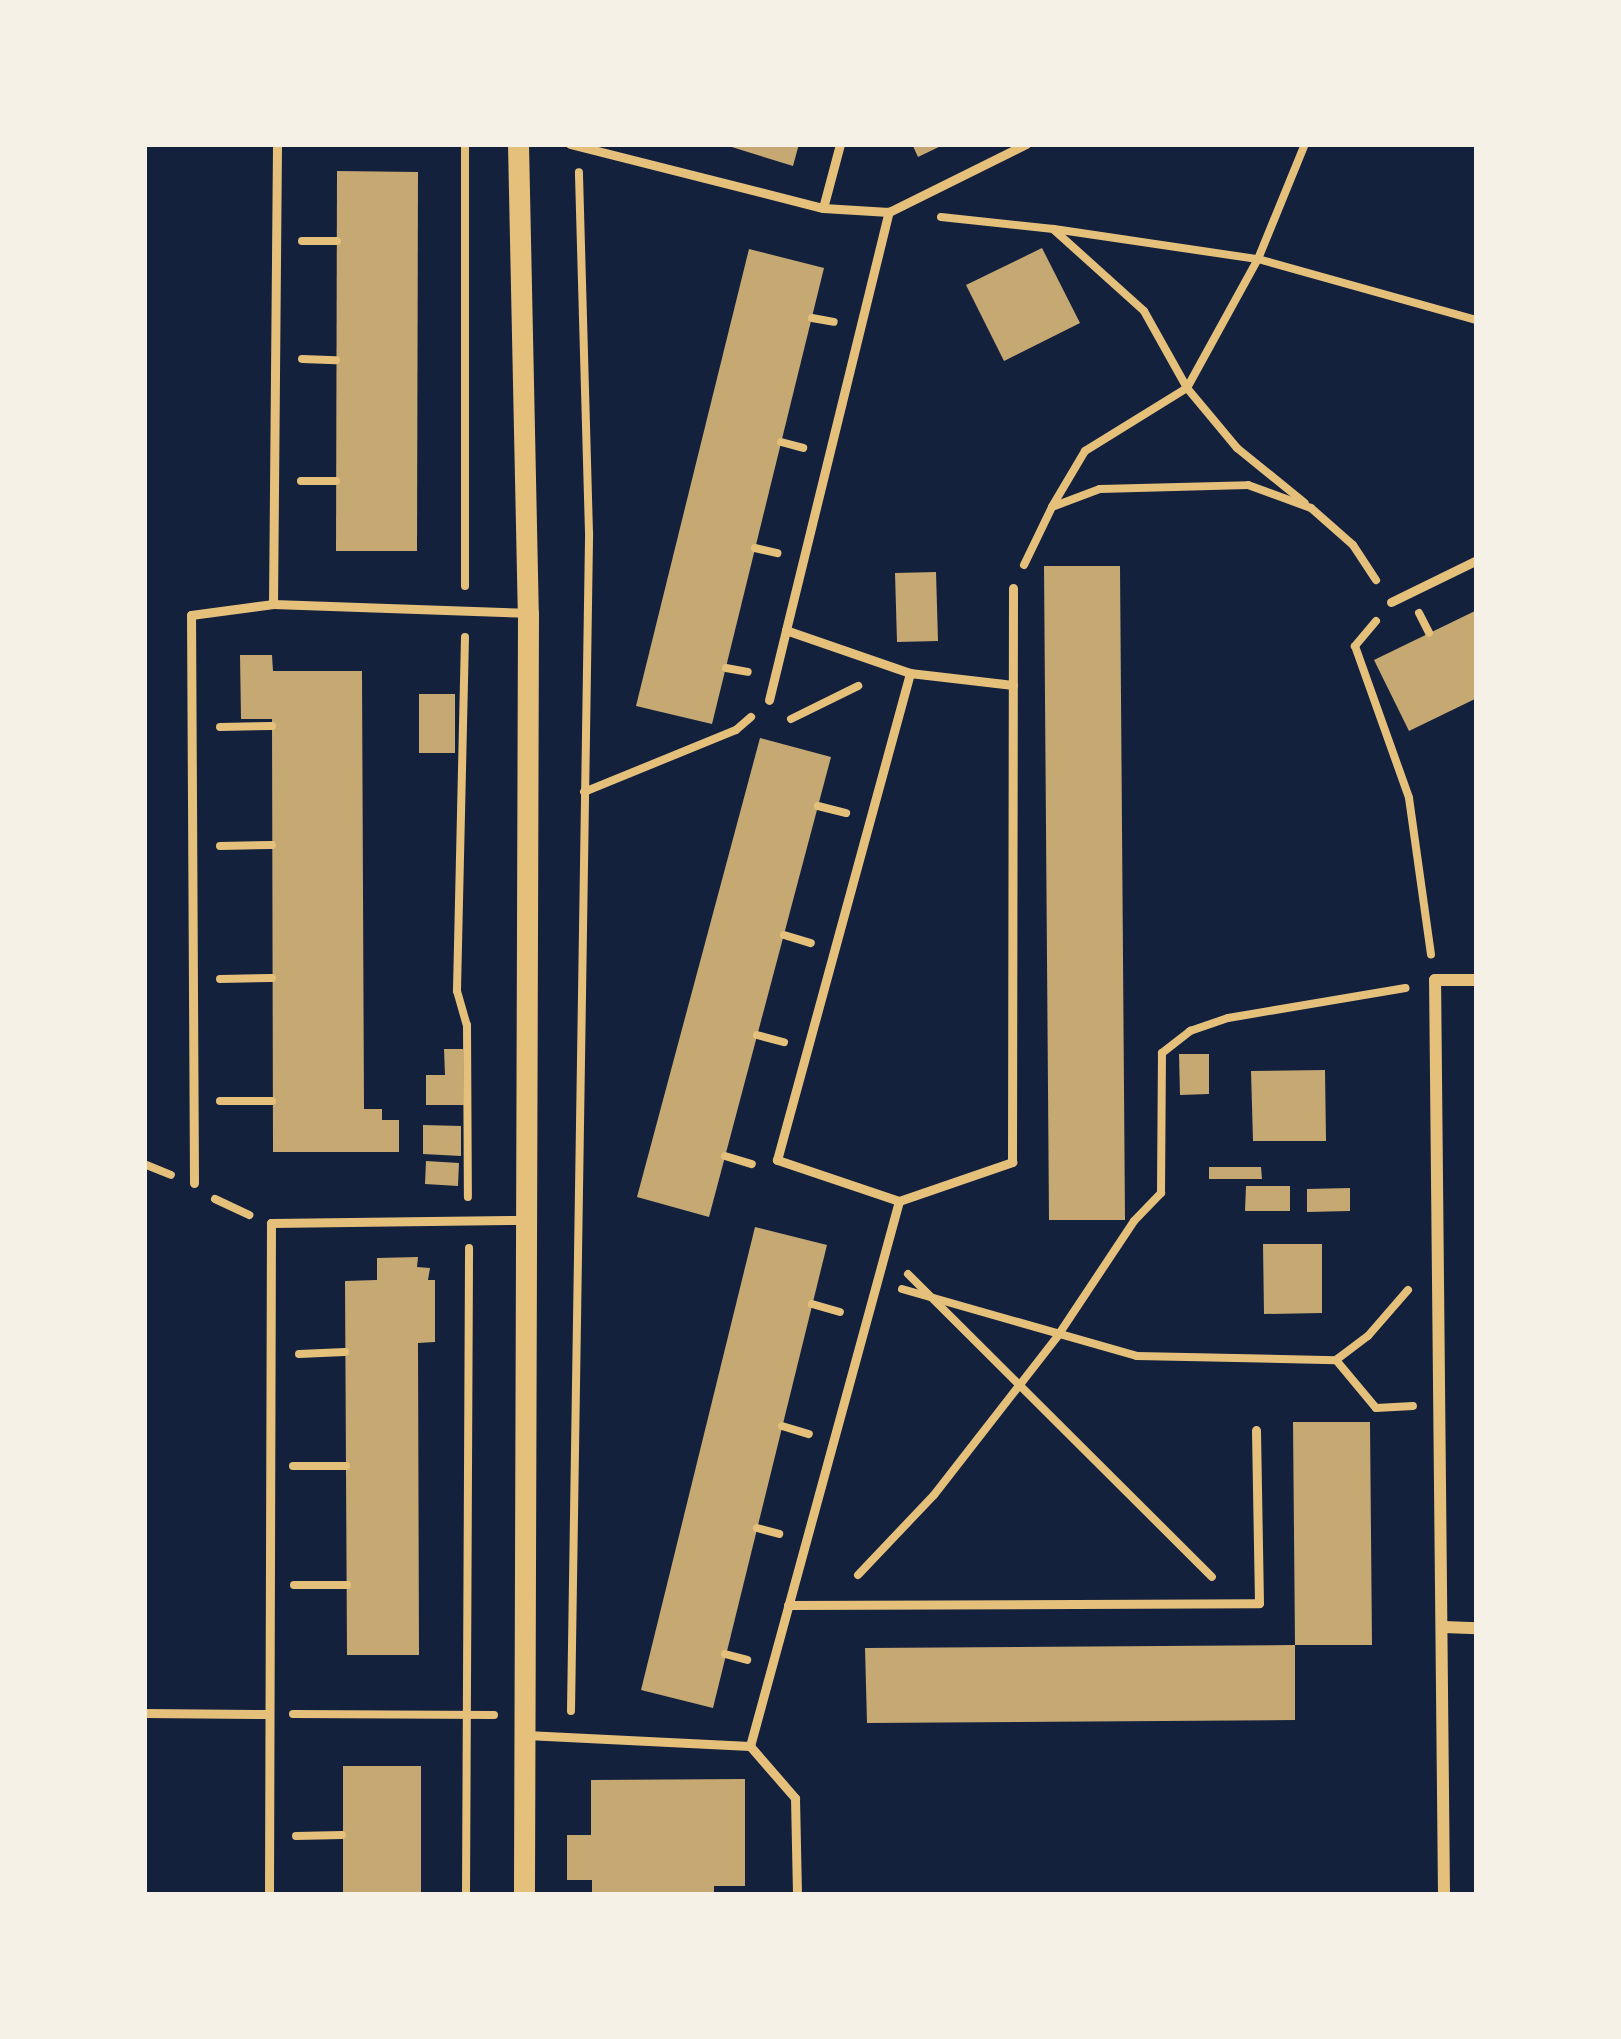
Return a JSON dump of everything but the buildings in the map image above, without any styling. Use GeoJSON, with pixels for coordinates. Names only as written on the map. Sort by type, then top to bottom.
{"type":"FeatureCollection","features":[{"type":"Feature","properties":{"kind":"street"},"geometry":{"type":"LineString","coordinates":[[518,144],[528,613],[524,1895]]}},
{"type":"Feature","properties":{"kind":"street"},"geometry":{"type":"LineString","coordinates":[[1444,1895],[1435,980],[1477,980]]}},
{"type":"Feature","properties":{"kind":"street"},"geometry":{"type":"LineString","coordinates":[[1444,1628],[1477,1628]]}},
{"type":"Feature","properties":{"kind":"lane"},"geometry":{"type":"LineString","coordinates":[[273,604],[277,144]]}},
{"type":"Feature","properties":{"kind":"lane"},"geometry":{"type":"LineString","coordinates":[[823,208],[840,144]]}},
{"type":"Feature","properties":{"kind":"lane"},"geometry":{"type":"LineString","coordinates":[[574,145],[823,208],[889,212],[1026,144]]}},
{"type":"Feature","properties":{"kind":"lane"},"geometry":{"type":"LineString","coordinates":[[769,700],[889,212]]}},
{"type":"Feature","properties":{"kind":"lane"},"geometry":{"type":"LineString","coordinates":[[1391,602],[1477,560]]}},
{"type":"Feature","properties":{"kind":"lane"},"geometry":{"type":"LineString","coordinates":[[910,673],[777,1160],[899,1201],[1012,1162],[1013,588]]}},
{"type":"Feature","properties":{"kind":"lane"},"geometry":{"type":"LineString","coordinates":[[194,1184],[191,615],[273,604],[528,613]]}},
{"type":"Feature","properties":{"kind":"lane"},"geometry":{"type":"LineString","coordinates":[[786,630],[910,673],[1013,685]]}},
{"type":"Feature","properties":{"kind":"lane"},"geometry":{"type":"LineString","coordinates":[[750,1746],[899,1201]]}},
{"type":"Feature","properties":{"kind":"lane"},"geometry":{"type":"LineString","coordinates":[[269,1895],[271,1222],[526,1220]]}},
{"type":"Feature","properties":{"kind":"lane"},"geometry":{"type":"LineString","coordinates":[[788,1605],[1259,1603],[1256,1430]]}},
{"type":"Feature","properties":{"kind":"lane"},"geometry":{"type":"LineString","coordinates":[[144,1713],[268,1714]]}},
{"type":"Feature","properties":{"kind":"lane"},"geometry":{"type":"LineString","coordinates":[[526,1725],[571,1738],[750,1746],[795,1798],[797,1895]]}},
{"type":"Feature","properties":{"kind":"path"},"geometry":{"type":"LineString","coordinates":[[465,144],[467,753],[457,992],[467,1025],[469,1219],[466,1895]]}},
{"type":"Feature","properties":{"kind":"path"},"geometry":{"type":"LineString","coordinates":[[1013,588],[1085,451],[1187,388],[1258,259],[1305,144]]}},
{"type":"Feature","properties":{"kind":"path"},"geometry":{"type":"LineString","coordinates":[[571,1738],[589,532],[574,145]]}},
{"type":"Feature","properties":{"kind":"path"},"geometry":{"type":"LineString","coordinates":[[889,212],[1052,229],[1258,259],[1477,320]]}},
{"type":"Feature","properties":{"kind":"path"},"geometry":{"type":"LineString","coordinates":[[830,1605],[934,1495],[1057,1337],[1134,1221],[1161,1193],[1162,1053],[1190,1031],[1228,1018],[1372,998],[1435,980],[1409,798],[1355,646],[1391,602],[1353,544],[1237,448],[1187,388],[1144,311],[1052,229]]}},
{"type":"Feature","properties":{"kind":"path"},"geometry":{"type":"LineString","coordinates":[[1052,507],[1100,489],[1248,485],[1311,508]]}},
{"type":"Feature","properties":{"kind":"path"},"geometry":{"type":"LineString","coordinates":[[773,723],[868,680],[910,673]]}},
{"type":"Feature","properties":{"kind":"path"},"geometry":{"type":"LineString","coordinates":[[736,730],[769,700]]}},
{"type":"Feature","properties":{"kind":"path"},"geometry":{"type":"LineString","coordinates":[[191,728],[272,726]]}},
{"type":"Feature","properties":{"kind":"path"},"geometry":{"type":"LineString","coordinates":[[584,793],[736,730],[755,727]]}},
{"type":"Feature","properties":{"kind":"path"},"geometry":{"type":"LineString","coordinates":[[192,847],[272,845]]}},
{"type":"Feature","properties":{"kind":"path"},"geometry":{"type":"LineString","coordinates":[[193,980],[272,978]]}},
{"type":"Feature","properties":{"kind":"path"},"geometry":{"type":"LineString","coordinates":[[194,1101],[272,1101]]}},
{"type":"Feature","properties":{"kind":"path"},"geometry":{"type":"LineString","coordinates":[[194,1184],[224,1205],[271,1222]]}},
{"type":"Feature","properties":{"kind":"path"},"geometry":{"type":"LineString","coordinates":[[877,1282],[1057,1337],[1137,1356],[1336,1360],[1368,1336],[1439,1254]]}},
{"type":"Feature","properties":{"kind":"path"},"geometry":{"type":"LineString","coordinates":[[885,1255],[940,1301],[1238,1604]]}},
{"type":"Feature","properties":{"kind":"path"},"geometry":{"type":"LineString","coordinates":[[270,1354],[345,1352]]}},
{"type":"Feature","properties":{"kind":"path"},"geometry":{"type":"LineString","coordinates":[[1336,1360],[1376,1408],[1441,1405]]}},
{"type":"Feature","properties":{"kind":"path"},"geometry":{"type":"LineString","coordinates":[[269,1466],[346,1466]]}},
{"type":"Feature","properties":{"kind":"path"},"geometry":{"type":"LineString","coordinates":[[269,1585],[347,1585]]}},
{"type":"Feature","properties":{"kind":"path"},"geometry":{"type":"LineString","coordinates":[[268,1714],[467,1715],[526,1725]]}},
{"type":"Feature","properties":{"kind":"path"},"geometry":{"type":"LineString","coordinates":[[269,1837],[342,1835]]}}]}
